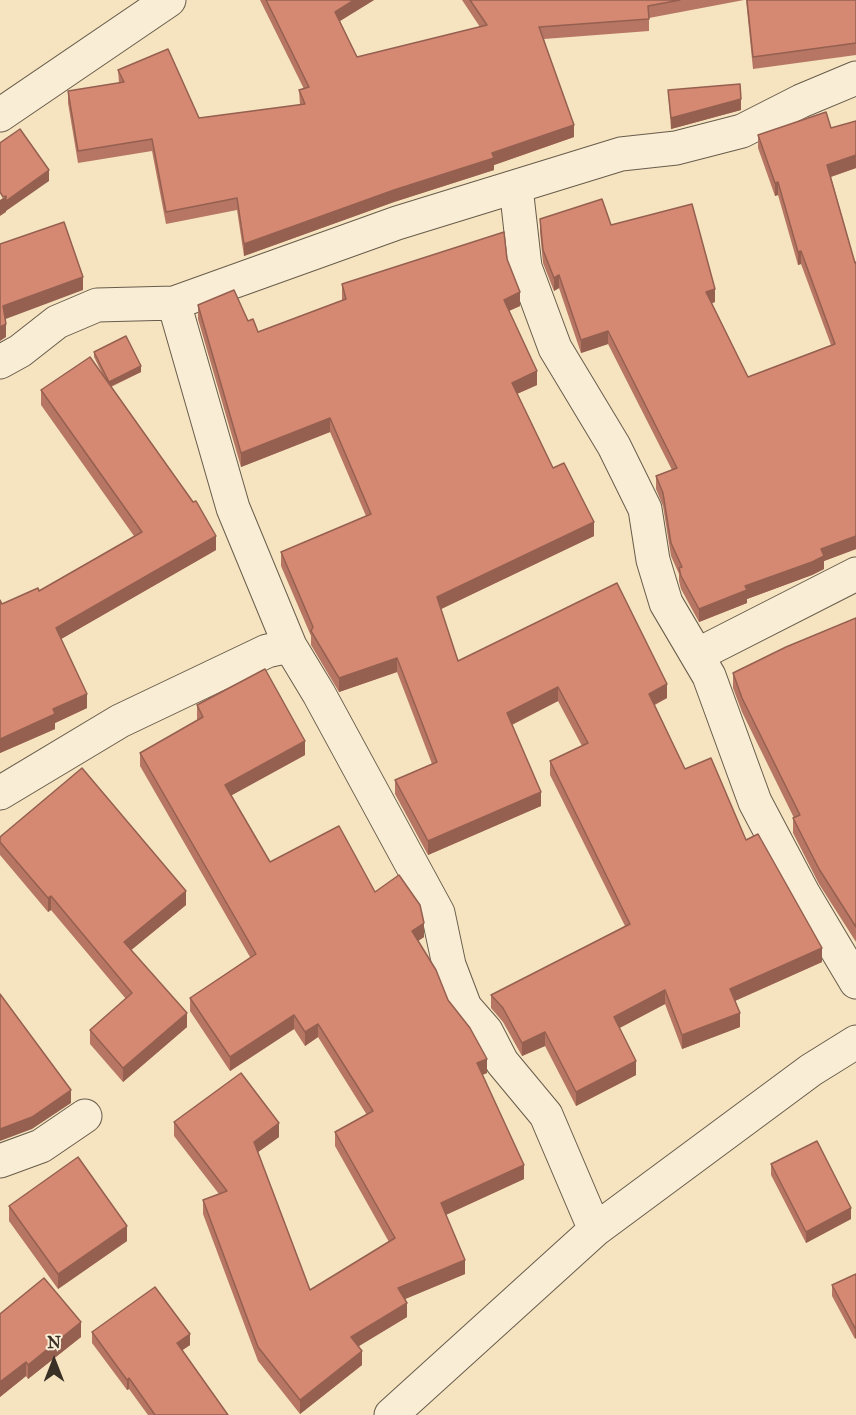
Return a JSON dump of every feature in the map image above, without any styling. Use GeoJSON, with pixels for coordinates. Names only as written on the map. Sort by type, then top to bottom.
{"type":"FeatureCollection","features":[{"type":"Feature","properties":{"kind":"street"},"geometry":{"type":"LineString","coordinates":[[0,115],[169,0]]}},
{"type":"Feature","properties":{"kind":"street"},"geometry":{"type":"LineString","coordinates":[[0,362],[20,351],[57,322],[97,305],[174,303],[398,223],[621,154],[676,148],[742,130],[801,101],[856,78]]}},
{"type":"Feature","properties":{"kind":"street"},"geometry":{"type":"LineString","coordinates":[[516,187],[525,267],[555,348],[614,446],[641,500],[663,596],[709,676],[755,802],[803,893],[856,982]]}},
{"type":"Feature","properties":{"kind":"street"},"geometry":{"type":"LineString","coordinates":[[174,303],[233,508],[290,646],[319,694],[438,913],[449,965],[465,1007],[486,1031],[502,1062],[546,1115],[595,1230]]}},
{"type":"Feature","properties":{"kind":"street"},"geometry":{"type":"LineString","coordinates":[[697,655],[856,574]]}},
{"type":"Feature","properties":{"kind":"street"},"geometry":{"type":"LineString","coordinates":[[0,792],[120,722],[267,651],[290,646]]}},
{"type":"Feature","properties":{"kind":"street"},"geometry":{"type":"LineString","coordinates":[[392,1415],[595,1230],[811,1070],[856,1042]]}},
{"type":"Feature","properties":{"kind":"street"},"geometry":{"type":"LineString","coordinates":[[0,1161],[41,1146],[85,1116]]}},
{"type":"Feature","properties":{"kind":"building"},"geometry":{"type":"Polygon","coordinates":[[[266,0],[354,0],[335,12],[357,57],[487,25],[470,0],[680,0],[648,6],[649,19],[539,27],[574,125],[492,153],[494,158],[394,190],[244,244],[237,198],[166,212],[152,139],[78,151],[68,91],[124,82],[118,70],[168,49],[199,118],[305,104],[299,90],[309,87],[266,0]]]}},
{"type":"Feature","properties":{"kind":"building"},"geometry":{"type":"Polygon","coordinates":[[[747,0],[856,0],[856,43],[753,57],[747,0]]]}},
{"type":"Feature","properties":{"kind":"building"},"geometry":{"type":"Polygon","coordinates":[[[740,84],[741,99],[671,118],[668,90],[740,84]]]}},
{"type":"Feature","properties":{"kind":"building"},"geometry":{"type":"Polygon","coordinates":[[[826,112],[831,128],[856,121],[856,155],[827,165],[856,262],[856,536],[821,549],[824,556],[812,562],[745,586],[747,590],[699,609],[681,576],[679,568],[682,567],[671,543],[663,493],[656,476],[677,468],[608,331],[581,340],[559,275],[554,278],[543,250],[540,219],[602,199],[611,225],[692,204],[715,289],[706,292],[748,377],[835,344],[801,251],[798,252],[778,182],[775,183],[758,135],[826,112]]]}},
{"type":"Feature","properties":{"kind":"building"},"geometry":{"type":"Polygon","coordinates":[[[20,129],[49,170],[6,201],[6,196],[3,197],[0,192],[0,143],[20,129]]]}},
{"type":"Feature","properties":{"kind":"building"},"geometry":{"type":"Polygon","coordinates":[[[64,222],[83,277],[3,306],[6,324],[0,327],[0,244],[64,222]]]}},
{"type":"Feature","properties":{"kind":"building"},"geometry":{"type":"Polygon","coordinates":[[[504,232],[507,259],[520,292],[504,300],[537,371],[512,383],[553,468],[564,463],[594,522],[437,597],[458,661],[617,583],[667,684],[649,694],[685,769],[711,758],[746,840],[758,834],[822,948],[730,989],[740,1013],[682,1035],[665,990],[614,1017],[636,1061],[576,1092],[545,1032],[522,1043],[503,1008],[491,995],[630,924],[550,761],[588,743],[558,687],[507,713],[541,792],[428,841],[395,780],[437,762],[397,658],[339,678],[311,631],[313,627],[281,552],[371,514],[330,418],[241,453],[198,305],[234,290],[248,321],[253,319],[258,332],[346,299],[342,284],[504,232]]]}},
{"type":"Feature","properties":{"kind":"building"},"geometry":{"type":"Polygon","coordinates":[[[126,336],[141,366],[109,382],[94,352],[126,336]]]}},
{"type":"Feature","properties":{"kind":"building"},"geometry":{"type":"Polygon","coordinates":[[[90,357],[193,502],[196,501],[216,536],[56,628],[87,694],[53,709],[55,714],[0,739],[0,600],[2,604],[38,588],[39,591],[142,532],[41,390],[90,357]]]}},
{"type":"Feature","properties":{"kind":"building"},"geometry":{"type":"Polygon","coordinates":[[[856,618],[856,927],[819,869],[793,818],[800,815],[742,698],[733,673],[786,647],[856,618]]]}},
{"type":"Feature","properties":{"kind":"building"},"geometry":{"type":"Polygon","coordinates":[[[265,669],[305,741],[225,785],[270,862],[339,826],[375,892],[399,875],[420,905],[424,923],[412,931],[436,970],[448,1000],[470,1028],[487,1059],[477,1063],[524,1165],[441,1203],[465,1260],[398,1288],[407,1303],[351,1337],[362,1351],[300,1400],[258,1347],[203,1200],[227,1191],[174,1122],[241,1073],[279,1123],[254,1142],[310,1290],[395,1238],[335,1132],[373,1111],[318,1024],[305,1032],[294,1015],[230,1057],[190,998],[256,954],[140,753],[203,717],[197,705],[265,669]]]}},
{"type":"Feature","properties":{"kind":"building"},"geometry":{"type":"Polygon","coordinates":[[[82,768],[186,891],[124,942],[187,1013],[123,1068],[90,1030],[132,993],[51,896],[48,898],[0,842],[0,837],[82,768]]]}},
{"type":"Feature","properties":{"kind":"building"},"geometry":{"type":"Polygon","coordinates":[[[0,994],[71,1090],[32,1117],[0,1129],[0,994]]]}},
{"type":"Feature","properties":{"kind":"building"},"geometry":{"type":"Polygon","coordinates":[[[817,1141],[851,1208],[806,1232],[771,1164],[817,1141]]]}},
{"type":"Feature","properties":{"kind":"building"},"geometry":{"type":"Polygon","coordinates":[[[78,1157],[127,1226],[58,1274],[9,1206],[78,1157]]]}},
{"type":"Feature","properties":{"kind":"building"},"geometry":{"type":"Polygon","coordinates":[[[856,1274],[856,1327],[855,1328],[832,1285],[856,1274]]]}},
{"type":"Feature","properties":{"kind":"building"},"geometry":{"type":"Polygon","coordinates":[[[44,1278],[81,1322],[28,1365],[26,1362],[0,1382],[0,1314],[44,1278]]]}},
{"type":"Feature","properties":{"kind":"building"},"geometry":{"type":"Polygon","coordinates":[[[155,1287],[190,1334],[177,1343],[228,1415],[155,1415],[92,1332],[155,1287]]]}}]}
